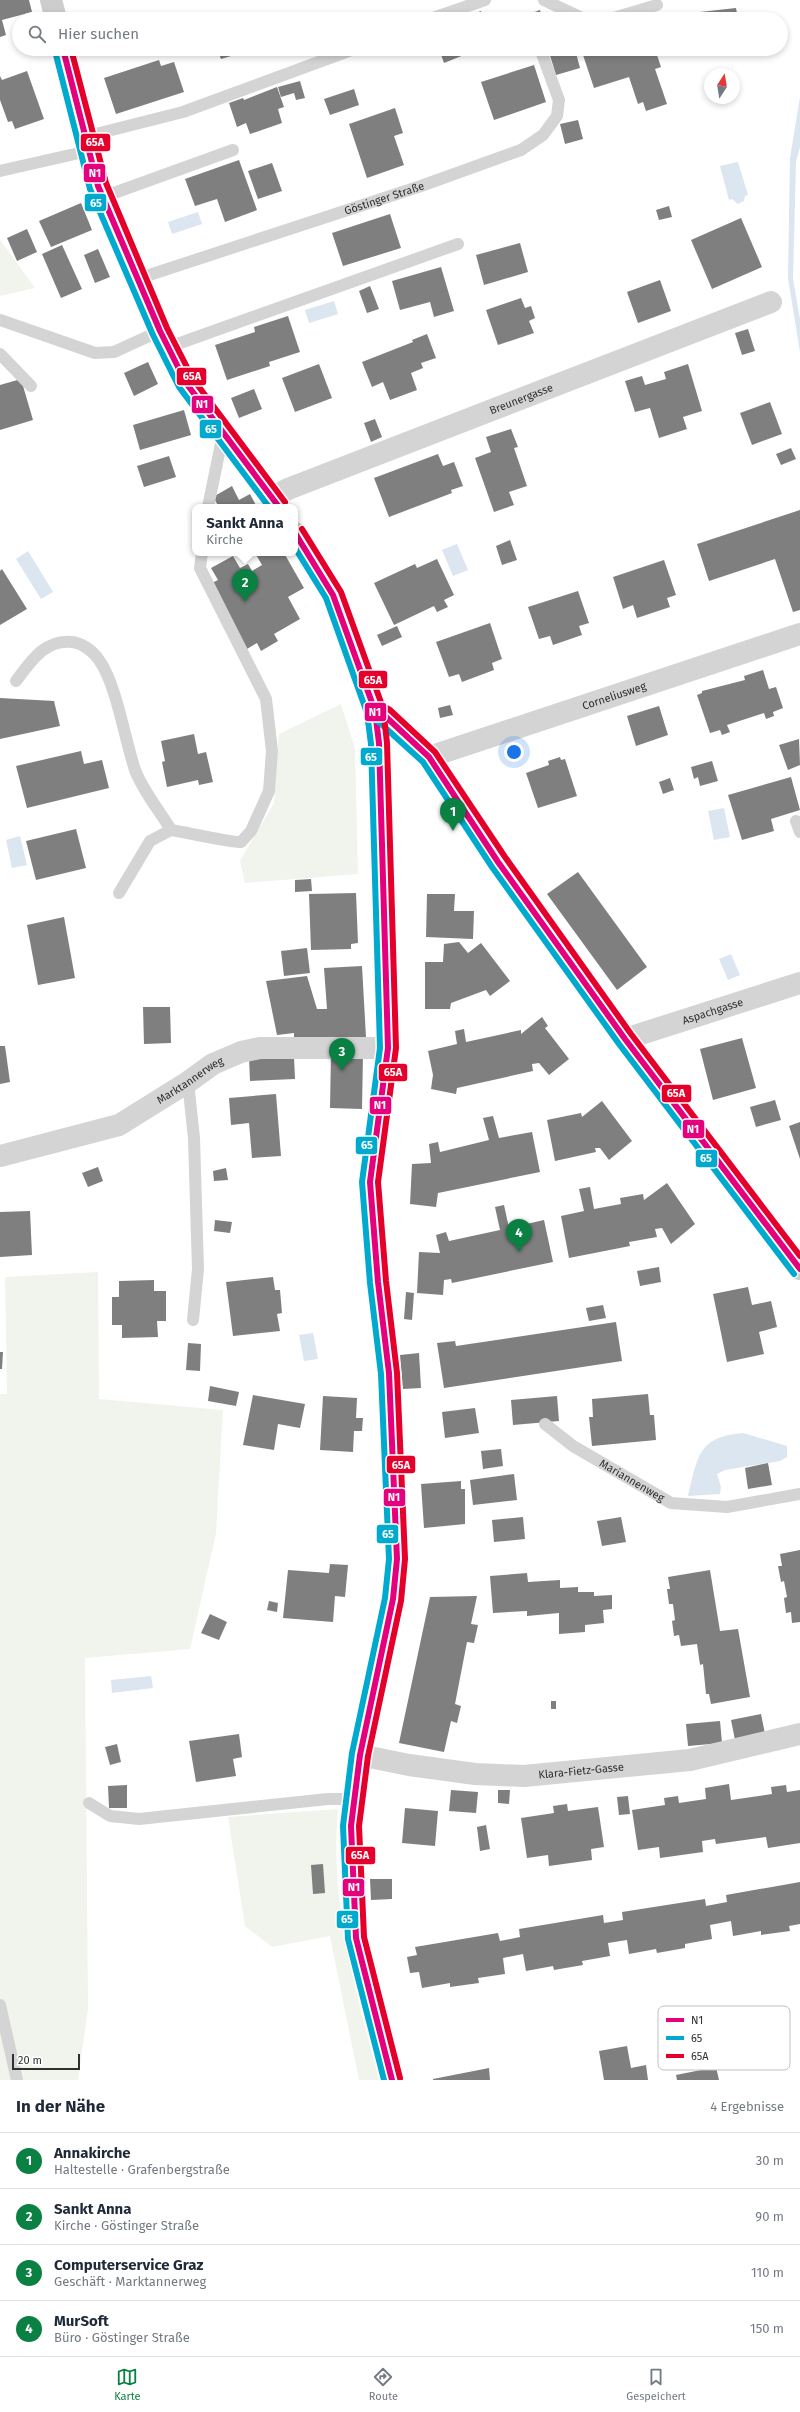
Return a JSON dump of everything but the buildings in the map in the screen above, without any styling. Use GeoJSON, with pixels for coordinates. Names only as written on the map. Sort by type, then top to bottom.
{"type":"FeatureCollection","features":[{"type":"Feature","properties":{"kind":"street"},"geometry":{"type":"LineString","coordinates":[[65,56],[86,144],[103,197],[164,339],[186,383],[223,434],[276,502]]}},
{"type":"Feature","properties":{"kind":"street","name":"Breunergasse"},"geometry":{"type":"LineString","coordinates":[[276,502],[288,489],[771,302]]}},
{"type":"Feature","properties":{"kind":"street"},"geometry":{"type":"LineString","coordinates":[[298,538],[333,595],[375,711],[379,743],[388,1048],[370,1182],[378,1282],[389,1374],[397,1559],[393,1599],[360,1755],[351,1847],[356,1938],[392,2080]]}},
{"type":"Feature","properties":{"kind":"street","name":"Corneliusweg"},"geometry":{"type":"LineString","coordinates":[[429,757],[800,634]]}},
{"type":"Feature","properties":{"kind":"street"},"geometry":{"type":"LineString","coordinates":[[375,711],[385,716],[429,757],[498,862],[625,1039],[800,1269]]}},
{"type":"Feature","properties":{"kind":"street","name":"Aspachgasse"},"geometry":{"type":"LineString","coordinates":[[625,1039],[800,983]]}},
{"type":"Feature","properties":{"kind":"street","name":"Marktannerweg"},"geometry":{"type":"LineString","coordinates":[[0,1156],[118,1125],[188,1082],[213,1064],[241,1052],[260,1048],[388,1048]]}},
{"type":"Feature","properties":{"kind":"street","name":"Klara-Fietz-Gasse"},"geometry":{"type":"LineString","coordinates":[[360,1755],[409,1765],[475,1774],[524,1776],[684,1760],[800,1734]]}},
{"type":"Feature","properties":{"kind":"lane"},"geometry":{"type":"LineString","coordinates":[[450,12],[485,0]]}},
{"type":"Feature","properties":{"kind":"lane"},"geometry":{"type":"LineString","coordinates":[[544,0],[569,12]]}},
{"type":"Feature","properties":{"kind":"lane"},"geometry":{"type":"LineString","coordinates":[[634,12],[657,5]]}},
{"type":"Feature","properties":{"kind":"lane"},"geometry":{"type":"LineString","coordinates":[[0,171],[183,112],[335,56]]}},
{"type":"Feature","properties":{"kind":"lane","name":"Göstinger Straße"},"geometry":{"type":"LineString","coordinates":[[137,279],[421,186],[521,150],[543,135],[557,116],[559,100],[543,56]]}},
{"type":"Feature","properties":{"kind":"lane"},"geometry":{"type":"LineString","coordinates":[[103,197],[234,150]]}},
{"type":"Feature","properties":{"kind":"lane"},"geometry":{"type":"LineString","coordinates":[[0,320],[96,353],[114,352],[164,339],[458,244]]}},
{"type":"Feature","properties":{"kind":"lane"},"geometry":{"type":"LineString","coordinates":[[0,354],[31,386]]}},
{"type":"Feature","properties":{"kind":"lane"},"geometry":{"type":"LineString","coordinates":[[209,504],[223,434]]}},
{"type":"Feature","properties":{"kind":"lane"},"geometry":{"type":"LineString","coordinates":[[119,893],[150,841],[172,830],[217,837],[231,842],[241,842],[252,831],[269,791],[272,751],[266,699],[200,568],[202,556]]}},
{"type":"Feature","properties":{"kind":"lane"},"geometry":{"type":"LineString","coordinates":[[16,681],[29,663],[48,645],[66,641],[77,642],[87,648],[100,660],[111,688],[139,778],[172,830]]}},
{"type":"Feature","properties":{"kind":"lane"},"geometry":{"type":"LineString","coordinates":[[188,1082],[194,1138],[198,1268],[193,1320]]}},
{"type":"Feature","properties":{"kind":"lane","name":"Mariannenweg"},"geometry":{"type":"LineString","coordinates":[[545,1424],[573,1446],[671,1504],[727,1507],[800,1494]]}},
{"type":"Feature","properties":{"kind":"lane"},"geometry":{"type":"LineString","coordinates":[[89,1803],[110,1816],[139,1820],[328,1798],[355,1799]]}},
{"type":"Feature","properties":{"kind":"lane"},"geometry":{"type":"LineString","coordinates":[[0,2005],[17,2080]]}},
{"type":"Feature","properties":{"kind":"shaded area"},"geometry":{"type":"Polygon","coordinates":[[[800,97],[800,147],[796,162],[793,279],[800,319],[800,352],[788,278],[790,158],[800,97]]]}},
{"type":"Feature","properties":{"kind":"shaded area"},"geometry":{"type":"Polygon","coordinates":[[[738,162],[748,195],[745,196],[744,201],[738,204],[732,199],[729,200],[720,166],[738,162]]]}},
{"type":"Feature","properties":{"kind":"shaded area"},"geometry":{"type":"Polygon","coordinates":[[[198,212],[202,224],[172,234],[168,222],[198,212]]]}},
{"type":"Feature","properties":{"kind":"shaded area"},"geometry":{"type":"Polygon","coordinates":[[[0,240],[35,288],[0,296],[0,240]]]}},
{"type":"Feature","properties":{"kind":"shaded area"},"geometry":{"type":"Polygon","coordinates":[[[334,301],[338,314],[309,323],[305,310],[334,301]]]}},
{"type":"Feature","properties":{"kind":"shaded area"},"geometry":{"type":"Polygon","coordinates":[[[457,544],[468,570],[453,576],[442,550],[457,544]]]}},
{"type":"Feature","properties":{"kind":"shaded area"},"geometry":{"type":"Polygon","coordinates":[[[28,551],[53,592],[41,599],[16,559],[28,551]]]}},
{"type":"Feature","properties":{"kind":"shaded area"},"geometry":{"type":"Polygon","coordinates":[[[341,704],[355,749],[358,874],[245,883],[240,861],[274,803],[279,734],[341,704]]]}},
{"type":"Feature","properties":{"kind":"shaded area"},"geometry":{"type":"Polygon","coordinates":[[[724,808],[730,837],[714,840],[708,811],[724,808]]]}},
{"type":"Feature","properties":{"kind":"shaded area"},"geometry":{"type":"Polygon","coordinates":[[[20,836],[27,865],[12,868],[6,840],[20,836]]]}},
{"type":"Feature","properties":{"kind":"shaded area"},"geometry":{"type":"Polygon","coordinates":[[[731,954],[740,975],[728,980],[719,959],[731,954]]]}},
{"type":"Feature","properties":{"kind":"shaded area"},"geometry":{"type":"Polygon","coordinates":[[[98,1272],[99,1399],[223,1410],[216,1533],[190,1649],[85,1658],[88,2008],[78,2080],[0,2080],[0,1394],[7,1394],[5,1277],[98,1272]]]}},
{"type":"Feature","properties":{"kind":"shaded area"},"geometry":{"type":"Polygon","coordinates":[[[313,1333],[318,1359],[304,1361],[299,1335],[313,1333]]]}},
{"type":"Feature","properties":{"kind":"shaded area"},"geometry":{"type":"Polygon","coordinates":[[[743,1433],[787,1446],[787,1457],[780,1461],[725,1470],[717,1474],[721,1487],[720,1494],[688,1496],[694,1470],[702,1451],[708,1444],[716,1439],[728,1435],[743,1433]]]}},
{"type":"Feature","properties":{"kind":"shaded area"},"geometry":{"type":"Polygon","coordinates":[[[151,1676],[153,1688],[112,1693],[111,1680],[151,1676]]]}},
{"type":"Feature","properties":{"kind":"shaded area"},"geometry":{"type":"Polygon","coordinates":[[[338,1809],[336,1843],[337,1878],[346,1946],[379,2080],[359,2080],[330,1936],[272,1947],[245,1926],[228,1817],[338,1809]]]}},
{"type":"Feature","properties":{"kind":"transit line","name":"65"},"geometry":{"type":"LineString","coordinates":[[56,56],[90,189],[153,335],[179,387],[267,504]]}},
{"type":"Feature","properties":{"kind":"transit line","name":"N1"},"geometry":{"type":"LineString","coordinates":[[65,56],[98,186],[160,331],[186,383],[277,504]]}},
{"type":"Feature","properties":{"kind":"transit line","name":"65A"},"geometry":{"type":"LineString","coordinates":[[73,56],[106,183],[167,328],[193,379],[285,502]]}},
{"type":"Feature","properties":{"kind":"transit line","name":"65A"},"geometry":{"type":"LineString","coordinates":[[302,529],[341,592],[383,708],[387,743],[396,1048],[378,1182],[386,1281],[397,1373],[405,1559],[401,1601],[368,1756],[359,1826],[364,1937],[400,2078]]}},
{"type":"Feature","properties":{"kind":"transit line","name":"N1"},"geometry":{"type":"LineString","coordinates":[[298,538],[333,595],[375,711],[379,743],[388,1048],[370,1182],[378,1282],[389,1373],[397,1559],[393,1599],[360,1755],[351,1826],[356,1938],[392,2080]]}},
{"type":"Feature","properties":{"kind":"transit line","name":"65"},"geometry":{"type":"LineString","coordinates":[[298,553],[326,598],[367,713],[371,744],[380,1048],[362,1182],[370,1283],[381,1374],[389,1559],[385,1598],[352,1753],[343,1826],[348,1939],[384,2080]]}},
{"type":"Feature","properties":{"kind":"transit line","name":"65A"},"geometry":{"type":"LineString","coordinates":[[379,704],[390,710],[435,752],[505,857],[631,1034],[800,1256]]}},
{"type":"Feature","properties":{"kind":"transit line","name":"N1"},"geometry":{"type":"LineString","coordinates":[[375,711],[385,716],[429,757],[498,862],[625,1039],[800,1269]]}},
{"type":"Feature","properties":{"kind":"transit line","name":"65"},"geometry":{"type":"LineString","coordinates":[[371,718],[380,723],[423,762],[492,867],[619,1044],[794,1274]]}},
{"type":"Feature","properties":{"kind":"place","name":"Sankt Anna"},"geometry":{"type":"Point","coordinates":[245,602]}},
{"type":"Feature","properties":{"kind":"place","name":"Annakirche"},"geometry":{"type":"Point","coordinates":[453,831]}},
{"type":"Feature","properties":{"kind":"place","name":"Computerservice Graz"},"geometry":{"type":"Point","coordinates":[342,1071]}},
{"type":"Feature","properties":{"kind":"place","name":"MurSoft"},"geometry":{"type":"Point","coordinates":[519,1252]}}]}
